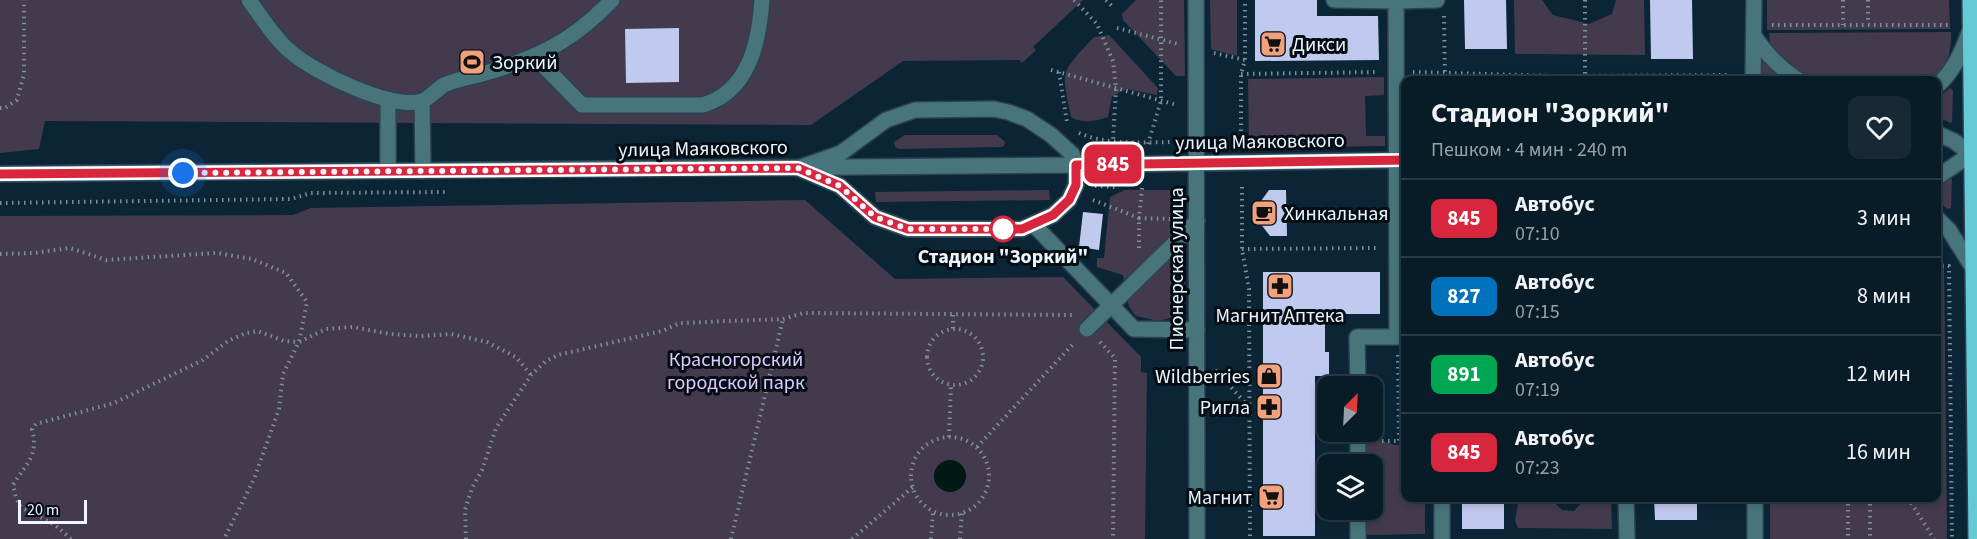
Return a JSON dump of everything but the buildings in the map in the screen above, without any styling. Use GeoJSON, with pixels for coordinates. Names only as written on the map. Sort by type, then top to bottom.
{"type":"FeatureCollection","features":[{"type":"Feature","properties":{"kind":"main road"},"geometry":{"type":"LineString","coordinates":[[1970,0],[1976,539]]}},
{"type":"Feature","properties":{"kind":"street"},"geometry":{"type":"LineString","coordinates":[[249,0],[292,53],[330,77],[388,101],[422,101],[444,85],[511,66],[554,47],[583,27],[612,0]]}},
{"type":"Feature","properties":{"kind":"street"},"geometry":{"type":"LineString","coordinates":[[534,56],[582,105],[703,105],[718,101],[732,89],[744,72],[754,53],[762,0]]}},
{"type":"Feature","properties":{"kind":"street","name":"Пионерская улица"},"geometry":{"type":"LineString","coordinates":[[1196,0],[1197,539]]}},
{"type":"Feature","properties":{"kind":"street"},"geometry":{"type":"LineString","coordinates":[[1334,0],[1437,0]]}},
{"type":"Feature","properties":{"kind":"street"},"geometry":{"type":"LineString","coordinates":[[1753,76],[1754,0]]}},
{"type":"Feature","properties":{"kind":"street"},"geometry":{"type":"LineString","coordinates":[[1358,376],[1357,337],[1400,337],[1396,248],[1401,160],[1396,72],[1396,1]]}},
{"type":"Feature","properties":{"kind":"street"},"geometry":{"type":"LineString","coordinates":[[1941,82],[1959,60],[1970,30]]}},
{"type":"Feature","properties":{"kind":"street"},"geometry":{"type":"LineString","coordinates":[[1754,36],[1768,56],[1791,76]]}},
{"type":"Feature","properties":{"kind":"street"},"geometry":{"type":"LineString","coordinates":[[388,101],[388,171]]}},
{"type":"Feature","properties":{"kind":"street"},"geometry":{"type":"LineString","coordinates":[[422,101],[423,171]]}},
{"type":"Feature","properties":{"kind":"street"},"geometry":{"type":"LineString","coordinates":[[973,109],[1008,112],[1027,119],[1051,135],[1072,154],[1076,165],[1076,185],[1069,200],[1053,215],[1022,229],[908,229],[875,217],[840,186],[798,168],[841,153],[886,120],[915,110],[973,109]]}},
{"type":"Feature","properties":{"kind":"street"},"geometry":{"type":"LineString","coordinates":[[1941,135],[1954,141],[1971,154],[1941,174]]}},
{"type":"Feature","properties":{"kind":"street","name":"улица Маяковского"},"geometry":{"type":"LineString","coordinates":[[0,174],[798,168],[1401,160]]}},
{"type":"Feature","properties":{"kind":"street"},"geometry":{"type":"LineString","coordinates":[[1087,329],[1197,221]]}},
{"type":"Feature","properties":{"kind":"street"},"geometry":{"type":"LineString","coordinates":[[1941,222],[1949,230],[1973,268]]}},
{"type":"Feature","properties":{"kind":"street"},"geometry":{"type":"LineString","coordinates":[[1034,225],[1134,329],[1197,330]]}},
{"type":"Feature","properties":{"kind":"street"},"geometry":{"type":"LineString","coordinates":[[1442,502],[1443,539]]}},
{"type":"Feature","properties":{"kind":"street"},"geometry":{"type":"LineString","coordinates":[[1626,502],[1627,539]]}},
{"type":"Feature","properties":{"kind":"street"},"geometry":{"type":"LineString","coordinates":[[1755,502],[1755,539]]}},
{"type":"Feature","properties":{"kind":"street"},"geometry":{"type":"LineString","coordinates":[[1358,520],[1358,539]]}},
{"type":"Feature","properties":{"kind":"path"},"geometry":{"type":"LineString","coordinates":[[0,108],[17,100],[24,74],[24,0]]}},
{"type":"Feature","properties":{"kind":"path"},"geometry":{"type":"LineString","coordinates":[[1074,0],[1097,24],[1113,61],[1116,88],[1113,141],[1099,140],[1074,131]]}},
{"type":"Feature","properties":{"kind":"path"},"geometry":{"type":"LineString","coordinates":[[1106,0],[1114,9]]}},
{"type":"Feature","properties":{"kind":"path"},"geometry":{"type":"LineString","coordinates":[[1148,142],[1161,100],[1161,0]]}},
{"type":"Feature","properties":{"kind":"path"},"geometry":{"type":"LineString","coordinates":[[1242,151],[1241,74],[1245,60],[1245,0]]}},
{"type":"Feature","properties":{"kind":"path"},"geometry":{"type":"LineString","coordinates":[[1437,0],[1443,12],[1444,76]]}},
{"type":"Feature","properties":{"kind":"path"},"geometry":{"type":"LineString","coordinates":[[1585,0],[1585,76]]}},
{"type":"Feature","properties":{"kind":"path"},"geometry":{"type":"LineString","coordinates":[[1843,0],[1843,25]]}},
{"type":"Feature","properties":{"kind":"path"},"geometry":{"type":"LineString","coordinates":[[1868,0],[1868,24]]}},
{"type":"Feature","properties":{"kind":"path"},"geometry":{"type":"LineString","coordinates":[[1768,25],[1952,25]]}},
{"type":"Feature","properties":{"kind":"path"},"geometry":{"type":"LineString","coordinates":[[1051,70],[1197,110]]}},
{"type":"Feature","properties":{"kind":"path"},"geometry":{"type":"LineString","coordinates":[[1241,74],[1444,71],[1555,76],[1731,75]]}},
{"type":"Feature","properties":{"kind":"path"},"geometry":{"type":"LineString","coordinates":[[1059,72],[1063,111],[1067,123]]}},
{"type":"Feature","properties":{"kind":"path"},"geometry":{"type":"LineString","coordinates":[[1076,185],[1116,187]]}},
{"type":"Feature","properties":{"kind":"path"},"geometry":{"type":"LineString","coordinates":[[1242,187],[1242,249],[1250,289],[1250,539]]}},
{"type":"Feature","properties":{"kind":"path"},"geometry":{"type":"LineString","coordinates":[[1140,277],[1139,218],[1142,188]]}},
{"type":"Feature","properties":{"kind":"path"},"geometry":{"type":"LineString","coordinates":[[0,202],[291,199],[311,194],[452,192]]}},
{"type":"Feature","properties":{"kind":"path"},"geometry":{"type":"LineString","coordinates":[[1094,200],[1139,218],[1197,221]]}},
{"type":"Feature","properties":{"kind":"path"},"geometry":{"type":"LineString","coordinates":[[0,254],[34,253],[70,248],[106,260],[216,253],[252,259],[286,273],[307,302],[299,342],[283,374],[279,409],[254,479],[224,539]]}},
{"type":"Feature","properties":{"kind":"path"},"geometry":{"type":"LineString","coordinates":[[1242,249],[1396,248]]}},
{"type":"Feature","properties":{"kind":"path"},"geometry":{"type":"LineString","coordinates":[[1941,266],[1949,266],[1952,539]]}},
{"type":"Feature","properties":{"kind":"path"},"geometry":{"type":"LineString","coordinates":[[466,539],[465,510],[496,428],[531,375],[546,361],[558,355],[662,331],[680,323],[783,320],[803,313],[824,311],[953,315],[1073,315],[1115,358],[1113,539]]}},
{"type":"Feature","properties":{"kind":"path"},"geometry":{"type":"LineString","coordinates":[[953,315],[953,329]]}},
{"type":"Feature","properties":{"kind":"path"},"geometry":{"type":"LineString","coordinates":[[731,539],[783,320]]}},
{"type":"Feature","properties":{"kind":"path"},"geometry":{"type":"LineString","coordinates":[[71,539],[55,525],[21,507],[16,498],[13,485],[33,458],[32,429],[36,424],[114,403],[203,360],[228,341],[246,333],[258,331],[284,341],[299,342],[327,329],[353,327],[390,334],[421,336],[451,334],[487,342],[516,357],[531,375]]}},
{"type":"Feature","properties":{"kind":"path"},"geometry":{"type":"LineString","coordinates":[[953,329],[973,336],[980,345],[983,356],[976,376],[967,382],[951,385],[941,381],[933,374],[927,359],[928,349],[934,339],[942,332],[953,329]]}},
{"type":"Feature","properties":{"kind":"path"},"geometry":{"type":"LineString","coordinates":[[977,447],[1087,329]]}},
{"type":"Feature","properties":{"kind":"path"},"geometry":{"type":"LineString","coordinates":[[1383,439],[1399,441],[1400,337]]}},
{"type":"Feature","properties":{"kind":"path"},"geometry":{"type":"LineString","coordinates":[[1214,370],[1250,408]]}},
{"type":"Feature","properties":{"kind":"path"},"geometry":{"type":"LineString","coordinates":[[949,437],[951,385]]}},
{"type":"Feature","properties":{"kind":"path"},"geometry":{"type":"LineString","coordinates":[[949,437],[969,441],[977,447],[988,464],[989,485],[980,503],[962,513],[952,515],[933,511],[924,505],[913,487],[911,478],[915,458],[929,442],[949,437]]}},
{"type":"Feature","properties":{"kind":"path"},"geometry":{"type":"LineString","coordinates":[[852,539],[913,487]]}},
{"type":"Feature","properties":{"kind":"path"},"geometry":{"type":"LineString","coordinates":[[1848,502],[1848,539]]}},
{"type":"Feature","properties":{"kind":"path"},"geometry":{"type":"LineString","coordinates":[[1870,502],[1870,539]]}},
{"type":"Feature","properties":{"kind":"path"},"geometry":{"type":"LineString","coordinates":[[1911,502],[1934,539]]}},
{"type":"Feature","properties":{"kind":"path"},"geometry":{"type":"LineString","coordinates":[[931,539],[933,511]]}},
{"type":"Feature","properties":{"kind":"path"},"geometry":{"type":"LineString","coordinates":[[960,539],[962,513]]}},
{"type":"Feature","properties":{"kind":"green space","name":"Зоркий"},"geometry":{"type":"Polygon","coordinates":[[[0,0],[1083,0],[1033,47],[1036,50],[1022,63],[1019,60],[903,61],[811,125],[45,121],[39,149],[0,153],[0,0]]]}},
{"type":"Feature","properties":{"kind":"green space"},"geometry":{"type":"Polygon","coordinates":[[[1136,0],[1184,0],[1185,76],[1176,76],[1123,20],[1122,14],[1136,0]]]}},
{"type":"Feature","properties":{"kind":"green space"},"geometry":{"type":"Polygon","coordinates":[[[1210,0],[1237,0],[1237,56],[1211,49],[1210,0]]]}},
{"type":"Feature","properties":{"kind":"green space"},"geometry":{"type":"Polygon","coordinates":[[[1514,0],[1542,0],[1553,15],[1589,24],[1612,14],[1616,0],[1644,0],[1645,55],[1515,54],[1514,0]]]}},
{"type":"Feature","properties":{"kind":"green space"},"geometry":{"type":"Polygon","coordinates":[[[1767,0],[1949,0],[1950,29],[1767,30],[1767,0]]]}},
{"type":"Feature","properties":{"kind":"green space"},"geometry":{"type":"Polygon","coordinates":[[[1951,32],[1951,46],[1948,59],[1937,76],[1806,76],[1796,71],[1770,45],[1769,33],[1951,32]]]}},
{"type":"Feature","properties":{"kind":"green space"},"geometry":{"type":"Polygon","coordinates":[[[1109,35],[1158,88],[1157,95],[1127,89],[1112,96],[1108,117],[1080,121],[1071,117],[1065,80],[1066,72],[1094,37],[1109,35]]]}},
{"type":"Feature","properties":{"kind":"green space"},"geometry":{"type":"Polygon","coordinates":[[[1761,61],[1764,61],[1778,76],[1760,76],[1761,61]]]}},
{"type":"Feature","properties":{"kind":"green space"},"geometry":{"type":"Polygon","coordinates":[[[1384,77],[1384,95],[1365,96],[1366,136],[1385,136],[1385,146],[1249,148],[1248,79],[1384,77]]]}},
{"type":"Feature","properties":{"kind":"green space"},"geometry":{"type":"Polygon","coordinates":[[[1950,88],[1953,90],[1952,122],[1950,123],[1941,118],[1941,96],[1950,88]]]}},
{"type":"Feature","properties":{"kind":"green space"},"geometry":{"type":"Polygon","coordinates":[[[905,135],[997,135],[1005,142],[1001,147],[899,149],[895,147],[894,142],[905,135]]]}},
{"type":"Feature","properties":{"kind":"green space"},"geometry":{"type":"Polygon","coordinates":[[[1950,178],[1952,180],[1951,208],[1948,209],[1941,205],[1941,184],[1950,178]]]}},
{"type":"Feature","properties":{"kind":"green space"},"geometry":{"type":"Polygon","coordinates":[[[1049,190],[1050,200],[876,202],[875,192],[1049,190]]]}},
{"type":"Feature","properties":{"kind":"green space"},"geometry":{"type":"Polygon","coordinates":[[[1125,190],[1185,190],[1185,314],[1158,321],[1136,316],[1129,307],[1123,275],[1097,267],[1097,258],[1104,258],[1110,197],[1125,190]]]}},
{"type":"Feature","properties":{"kind":"green space","name":"Красногорский городской парк"},"geometry":{"type":"Polygon","coordinates":[[[805,200],[895,279],[1063,277],[1141,357],[1141,372],[1147,373],[1145,539],[0,539],[0,216],[293,215],[311,208],[805,200]]]}},
{"type":"Feature","properties":{"kind":"green space"},"geometry":{"type":"Polygon","coordinates":[[[1941,263],[1944,263],[1947,539],[1770,539],[1770,502],[1941,502],[1941,263]]]}},
{"type":"Feature","properties":{"kind":"green space"},"geometry":{"type":"Polygon","coordinates":[[[1383,441],[1401,445],[1401,502],[1425,502],[1425,534],[1367,535],[1353,520],[1383,520],[1383,454],[1354,454],[1354,442],[1383,441]]]}},
{"type":"Feature","properties":{"kind":"green space"},"geometry":{"type":"Polygon","coordinates":[[[1518,502],[1554,502],[1562,510],[1574,511],[1582,502],[1611,502],[1612,529],[1518,528],[1515,521],[1518,502]]]}},
{"type":"Feature","properties":{"kind":"shaded area"},"geometry":{"type":"Polygon","coordinates":[[[950,460],[961,465],[966,476],[961,487],[950,492],[939,487],[934,476],[939,465],[950,460]]]}},
{"type":"Feature","properties":{"kind":"bus line","name":"845"},"geometry":{"type":"LineString","coordinates":[[0,174],[798,168],[840,186],[875,217],[908,229],[1022,229],[1053,215],[1069,200],[1076,185],[1076,165],[1401,160]]}},
{"type":"Feature","properties":{"kind":"place","name":"Дикси"},"geometry":{"type":"Point","coordinates":[1273,44]}},
{"type":"Feature","properties":{"kind":"place","name":"Зоркий"},"geometry":{"type":"Point","coordinates":[472,62]}},
{"type":"Feature","properties":{"kind":"place","name":"Хинкальная"},"geometry":{"type":"Point","coordinates":[1264,213]}},
{"type":"Feature","properties":{"kind":"place","name":"Стадион \"Зоркий\""},"geometry":{"type":"Point","coordinates":[1003,229]}},
{"type":"Feature","properties":{"kind":"place","name":"Магнит Аптека"},"geometry":{"type":"Point","coordinates":[1280,286]}},
{"type":"Feature","properties":{"kind":"place","name":"Wildberries"},"geometry":{"type":"Point","coordinates":[1269,376]}},
{"type":"Feature","properties":{"kind":"place","name":"Ригла"},"geometry":{"type":"Point","coordinates":[1269,407]}},
{"type":"Feature","properties":{"kind":"place","name":"Магнит"},"geometry":{"type":"Point","coordinates":[1271,497]}},
{"type":"Feature","properties":{"kind":"route"},"geometry":{"type":"LineString","coordinates":[[183,173],[798,168],[840,186],[875,217],[908,229],[1005,229],[1003,229]]}}]}
